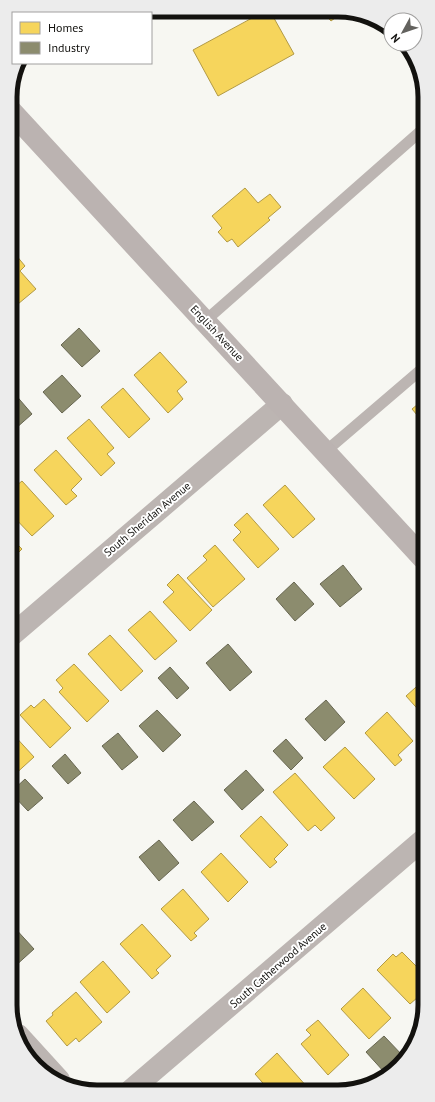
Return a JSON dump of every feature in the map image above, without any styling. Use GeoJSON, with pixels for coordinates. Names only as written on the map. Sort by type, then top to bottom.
{"type":"FeatureCollection","features":[{"type":"Feature","properties":{"kind":"street","name":"English Avenue"},"geometry":{"type":"LineString","coordinates":[[17,123],[206,321],[418,550]]}},
{"type":"Feature","properties":{"kind":"street","name":"South Sheridan Avenue"},"geometry":{"type":"LineString","coordinates":[[17,631],[282,404]]}},
{"type":"Feature","properties":{"kind":"street","name":"South Catherwood Avenue"},"geometry":{"type":"LineString","coordinates":[[137,1085],[418,844]]}},
{"type":"Feature","properties":{"kind":"street"},"geometry":{"type":"LineString","coordinates":[[32,1050],[47,1067]]}},
{"type":"Feature","properties":{"kind":"lane"},"geometry":{"type":"LineString","coordinates":[[206,321],[418,134]]}},
{"type":"Feature","properties":{"kind":"lane"},"geometry":{"type":"LineString","coordinates":[[326,451],[418,372]]}},
{"type":"Feature","properties":{"kind":"building: Homes"},"geometry":{"type":"Polygon","coordinates":[[[254,17],[273,17],[294,54],[218,96],[193,50],[254,17]]]}},
{"type":"Feature","properties":{"kind":"building: Homes"},"geometry":{"type":"Polygon","coordinates":[[[327,17],[336,17],[331,21],[327,17]]]}},
{"type":"Feature","properties":{"kind":"building: Homes"},"geometry":{"type":"Polygon","coordinates":[[[245,188],[258,203],[270,194],[281,207],[268,218],[270,220],[238,247],[232,239],[227,242],[218,232],[222,228],[212,216],[245,188]]]}},
{"type":"Feature","properties":{"kind":"building: Homes"},"geometry":{"type":"Polygon","coordinates":[[[17,256],[25,266],[20,271],[36,289],[17,305],[17,256]]]}},
{"type":"Feature","properties":{"kind":"building: Homes"},"geometry":{"type":"Polygon","coordinates":[[[160,352],[187,382],[177,391],[183,399],[168,413],[134,375],[160,352]]]}},
{"type":"Feature","properties":{"kind":"building: Homes"},"geometry":{"type":"Polygon","coordinates":[[[123,388],[150,419],[129,438],[101,407],[123,388]]]}},
{"type":"Feature","properties":{"kind":"building: Homes"},"geometry":{"type":"Polygon","coordinates":[[[418,404],[418,416],[412,409],[418,404]]]}},
{"type":"Feature","properties":{"kind":"building: Homes"},"geometry":{"type":"Polygon","coordinates":[[[89,419],[114,448],[107,454],[115,463],[101,476],[67,438],[89,419]]]}},
{"type":"Feature","properties":{"kind":"building: Homes"},"geometry":{"type":"Polygon","coordinates":[[[56,450],[82,479],[71,490],[77,496],[66,505],[34,470],[56,450]]]}},
{"type":"Feature","properties":{"kind":"building: Homes"},"geometry":{"type":"Polygon","coordinates":[[[22,481],[54,516],[32,536],[17,520],[17,485],[22,481]]]}},
{"type":"Feature","properties":{"kind":"building: Homes"},"geometry":{"type":"Polygon","coordinates":[[[285,485],[315,519],[293,538],[263,505],[285,485]]]}},
{"type":"Feature","properties":{"kind":"building: Homes"},"geometry":{"type":"Polygon","coordinates":[[[247,513],[279,549],[258,568],[233,540],[241,532],[234,525],[247,513]]]}},
{"type":"Feature","properties":{"kind":"building: Homes"},"geometry":{"type":"Polygon","coordinates":[[[17,544],[22,549],[17,554],[17,544]]]}},
{"type":"Feature","properties":{"kind":"building: Homes"},"geometry":{"type":"Polygon","coordinates":[[[215,545],[245,579],[213,607],[187,578],[207,560],[203,556],[215,545]]]}},
{"type":"Feature","properties":{"kind":"building: Homes"},"geometry":{"type":"Polygon","coordinates":[[[178,574],[212,610],[190,631],[163,602],[174,592],[167,585],[178,574]]]}},
{"type":"Feature","properties":{"kind":"building: Homes"},"geometry":{"type":"Polygon","coordinates":[[[150,611],[177,641],[155,660],[128,630],[150,611]]]}},
{"type":"Feature","properties":{"kind":"building: Homes"},"geometry":{"type":"Polygon","coordinates":[[[110,635],[143,671],[121,691],[88,654],[110,635]]]}},
{"type":"Feature","properties":{"kind":"building: Homes"},"geometry":{"type":"Polygon","coordinates":[[[74,664],[109,701],[87,722],[59,692],[63,688],[56,680],[74,664]]]}},
{"type":"Feature","properties":{"kind":"building: Homes"},"geometry":{"type":"Polygon","coordinates":[[[418,685],[418,709],[406,696],[418,685]]]}},
{"type":"Feature","properties":{"kind":"building: Homes"},"geometry":{"type":"Polygon","coordinates":[[[44,699],[71,728],[50,748],[20,715],[31,705],[34,708],[44,699]]]}},
{"type":"Feature","properties":{"kind":"building: Homes"},"geometry":{"type":"Polygon","coordinates":[[[387,712],[413,741],[398,755],[402,760],[395,766],[365,733],[387,712]]]}},
{"type":"Feature","properties":{"kind":"building: Homes"},"geometry":{"type":"Polygon","coordinates":[[[17,738],[34,757],[17,772],[17,738]]]}},
{"type":"Feature","properties":{"kind":"building: Homes"},"geometry":{"type":"Polygon","coordinates":[[[345,747],[375,779],[354,799],[323,767],[345,747]]]}},
{"type":"Feature","properties":{"kind":"building: Homes"},"geometry":{"type":"Polygon","coordinates":[[[295,773],[335,818],[321,831],[315,825],[308,831],[273,792],[295,773]]]}},
{"type":"Feature","properties":{"kind":"building: Homes"},"geometry":{"type":"Polygon","coordinates":[[[261,816],[288,845],[274,859],[277,862],[270,868],[240,836],[261,816]]]}},
{"type":"Feature","properties":{"kind":"building: Homes"},"geometry":{"type":"Polygon","coordinates":[[[221,853],[248,882],[228,902],[201,872],[221,853]]]}},
{"type":"Feature","properties":{"kind":"building: Homes"},"geometry":{"type":"Polygon","coordinates":[[[183,889],[209,919],[194,933],[197,936],[191,941],[161,909],[183,889]]]}},
{"type":"Feature","properties":{"kind":"building: Homes"},"geometry":{"type":"Polygon","coordinates":[[[142,924],[171,956],[156,970],[159,973],[152,979],[120,944],[142,924]]]}},
{"type":"Feature","properties":{"kind":"building: Homes"},"geometry":{"type":"Polygon","coordinates":[[[402,952],[418,968],[418,997],[410,1004],[377,970],[393,954],[396,957],[402,952]]]}},
{"type":"Feature","properties":{"kind":"building: Homes"},"geometry":{"type":"Polygon","coordinates":[[[103,961],[130,992],[107,1013],[80,982],[103,961]]]}},
{"type":"Feature","properties":{"kind":"building: Homes"},"geometry":{"type":"Polygon","coordinates":[[[363,988],[391,1018],[369,1039],[341,1009],[363,988]]]}},
{"type":"Feature","properties":{"kind":"building: Homes"},"geometry":{"type":"Polygon","coordinates":[[[76,992],[102,1022],[79,1042],[76,1038],[67,1046],[46,1021],[53,1015],[52,1013],[76,992]]]}},
{"type":"Feature","properties":{"kind":"building: Homes"},"geometry":{"type":"Polygon","coordinates":[[[318,1020],[349,1055],[328,1075],[301,1044],[311,1035],[306,1030],[318,1020]]]}},
{"type":"Feature","properties":{"kind":"building: Homes"},"geometry":{"type":"Polygon","coordinates":[[[277,1053],[305,1085],[265,1085],[255,1074],[277,1053]]]}},
{"type":"Feature","properties":{"kind":"building: Industry"},"geometry":{"type":"Polygon","coordinates":[[[79,328],[100,351],[82,367],[61,345],[79,328]]]}},
{"type":"Feature","properties":{"kind":"building: Industry"},"geometry":{"type":"Polygon","coordinates":[[[62,375],[81,396],[62,413],[43,392],[62,375]]]}},
{"type":"Feature","properties":{"kind":"building: Industry"},"geometry":{"type":"Polygon","coordinates":[[[17,396],[32,414],[17,427],[17,396]]]}},
{"type":"Feature","properties":{"kind":"building: Industry"},"geometry":{"type":"Polygon","coordinates":[[[343,565],[362,589],[340,607],[320,584],[343,565]]]}},
{"type":"Feature","properties":{"kind":"building: Industry"},"geometry":{"type":"Polygon","coordinates":[[[294,582],[314,604],[295,621],[276,599],[294,582]]]}},
{"type":"Feature","properties":{"kind":"building: Industry"},"geometry":{"type":"Polygon","coordinates":[[[228,644],[252,672],[230,691],[206,663],[228,644]]]}},
{"type":"Feature","properties":{"kind":"building: Industry"},"geometry":{"type":"Polygon","coordinates":[[[170,667],[189,688],[177,699],[158,678],[170,667]]]}},
{"type":"Feature","properties":{"kind":"building: Industry"},"geometry":{"type":"Polygon","coordinates":[[[326,700],[345,722],[325,741],[305,719],[326,700]]]}},
{"type":"Feature","properties":{"kind":"building: Industry"},"geometry":{"type":"Polygon","coordinates":[[[157,710],[181,735],[163,752],[139,726],[157,710]]]}},
{"type":"Feature","properties":{"kind":"building: Industry"},"geometry":{"type":"Polygon","coordinates":[[[118,733],[138,757],[122,770],[102,746],[118,733]]]}},
{"type":"Feature","properties":{"kind":"building: Industry"},"geometry":{"type":"Polygon","coordinates":[[[286,739],[303,758],[291,770],[273,751],[286,739]]]}},
{"type":"Feature","properties":{"kind":"building: Industry"},"geometry":{"type":"Polygon","coordinates":[[[65,754],[81,773],[68,784],[52,766],[65,754]]]}},
{"type":"Feature","properties":{"kind":"building: Industry"},"geometry":{"type":"Polygon","coordinates":[[[246,770],[264,790],[242,810],[224,790],[246,770]]]}},
{"type":"Feature","properties":{"kind":"building: Industry"},"geometry":{"type":"Polygon","coordinates":[[[25,779],[43,798],[28,811],[17,799],[17,786],[25,779]]]}},
{"type":"Feature","properties":{"kind":"building: Industry"},"geometry":{"type":"Polygon","coordinates":[[[194,801],[214,822],[192,841],[173,820],[194,801]]]}},
{"type":"Feature","properties":{"kind":"building: Industry"},"geometry":{"type":"Polygon","coordinates":[[[159,840],[179,863],[159,881],[139,857],[159,840]]]}},
{"type":"Feature","properties":{"kind":"building: Industry"},"geometry":{"type":"Polygon","coordinates":[[[17,930],[34,949],[17,964],[17,930]]]}},
{"type":"Feature","properties":{"kind":"building: Industry"},"geometry":{"type":"Polygon","coordinates":[[[384,1036],[401,1054],[391,1065],[383,1071],[366,1052],[384,1036]]]}}]}
